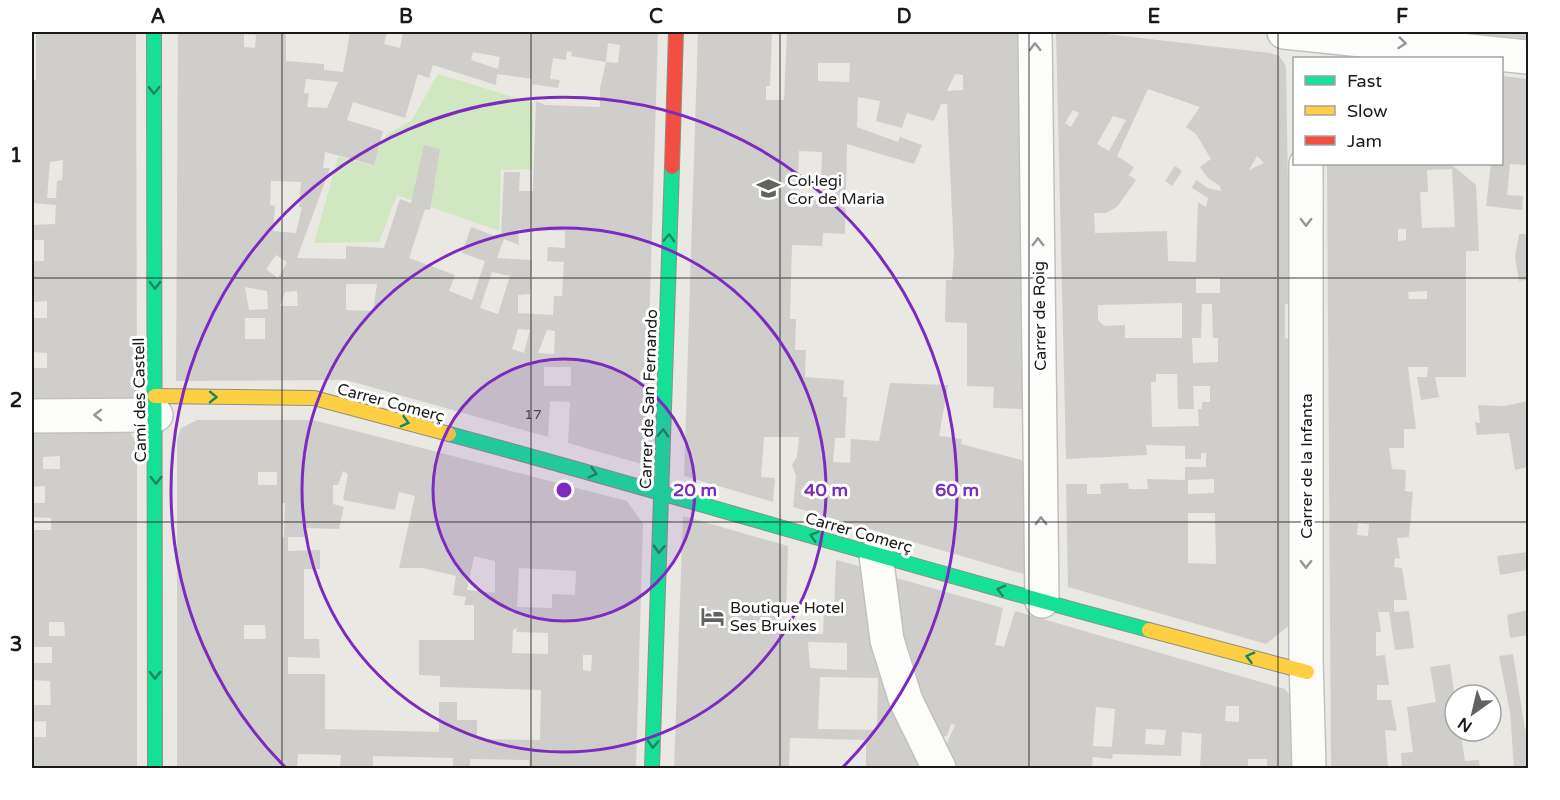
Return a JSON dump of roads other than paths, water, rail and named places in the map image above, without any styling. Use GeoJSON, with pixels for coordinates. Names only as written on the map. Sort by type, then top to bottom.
{"type":"FeatureCollection","features":[{"type":"Feature","properties":{"kind":"street","name":"Camí des Castell"},"geometry":{"type":"LineString","coordinates":[[154,32],[155,768]]}},
{"type":"Feature","properties":{"kind":"street","name":"Carrer de San Fernando"},"geometry":{"type":"LineString","coordinates":[[652,768],[676,32]]}},
{"type":"Feature","properties":{"kind":"street","name":"Carrer de Roig"},"geometry":{"type":"LineString","coordinates":[[1035,32],[1042,600]]}},
{"type":"Feature","properties":{"kind":"street"},"geometry":{"type":"LineString","coordinates":[[1298,38],[1528,57]]}},
{"type":"Feature","properties":{"kind":"street","name":"Carrer de la Infanta"},"geometry":{"type":"LineString","coordinates":[[1306,165],[1306,672],[1309,768]]}},
{"type":"Feature","properties":{"kind":"street","name":"Carrer Comerç"},"geometry":{"type":"LineString","coordinates":[[156,406],[314,398],[661,491],[876,555],[1306,672]]}},
{"type":"Feature","properties":{"kind":"street"},"geometry":{"type":"LineString","coordinates":[[32,416],[156,406]]}},
{"type":"Feature","properties":{"kind":"street"},"geometry":{"type":"LineString","coordinates":[[876,555],[887,640],[906,700],[939,768]]}},
{"type":"Feature","properties":{"kind":"place","name":"Col·legi Cor de Maria"},"geometry":{"type":"Point","coordinates":[769,189]}},
{"type":"Feature","properties":{"kind":"place","name":"Boutique Hotel Ses Bruixes"},"geometry":{"type":"Point","coordinates":[712,616]}}]}
